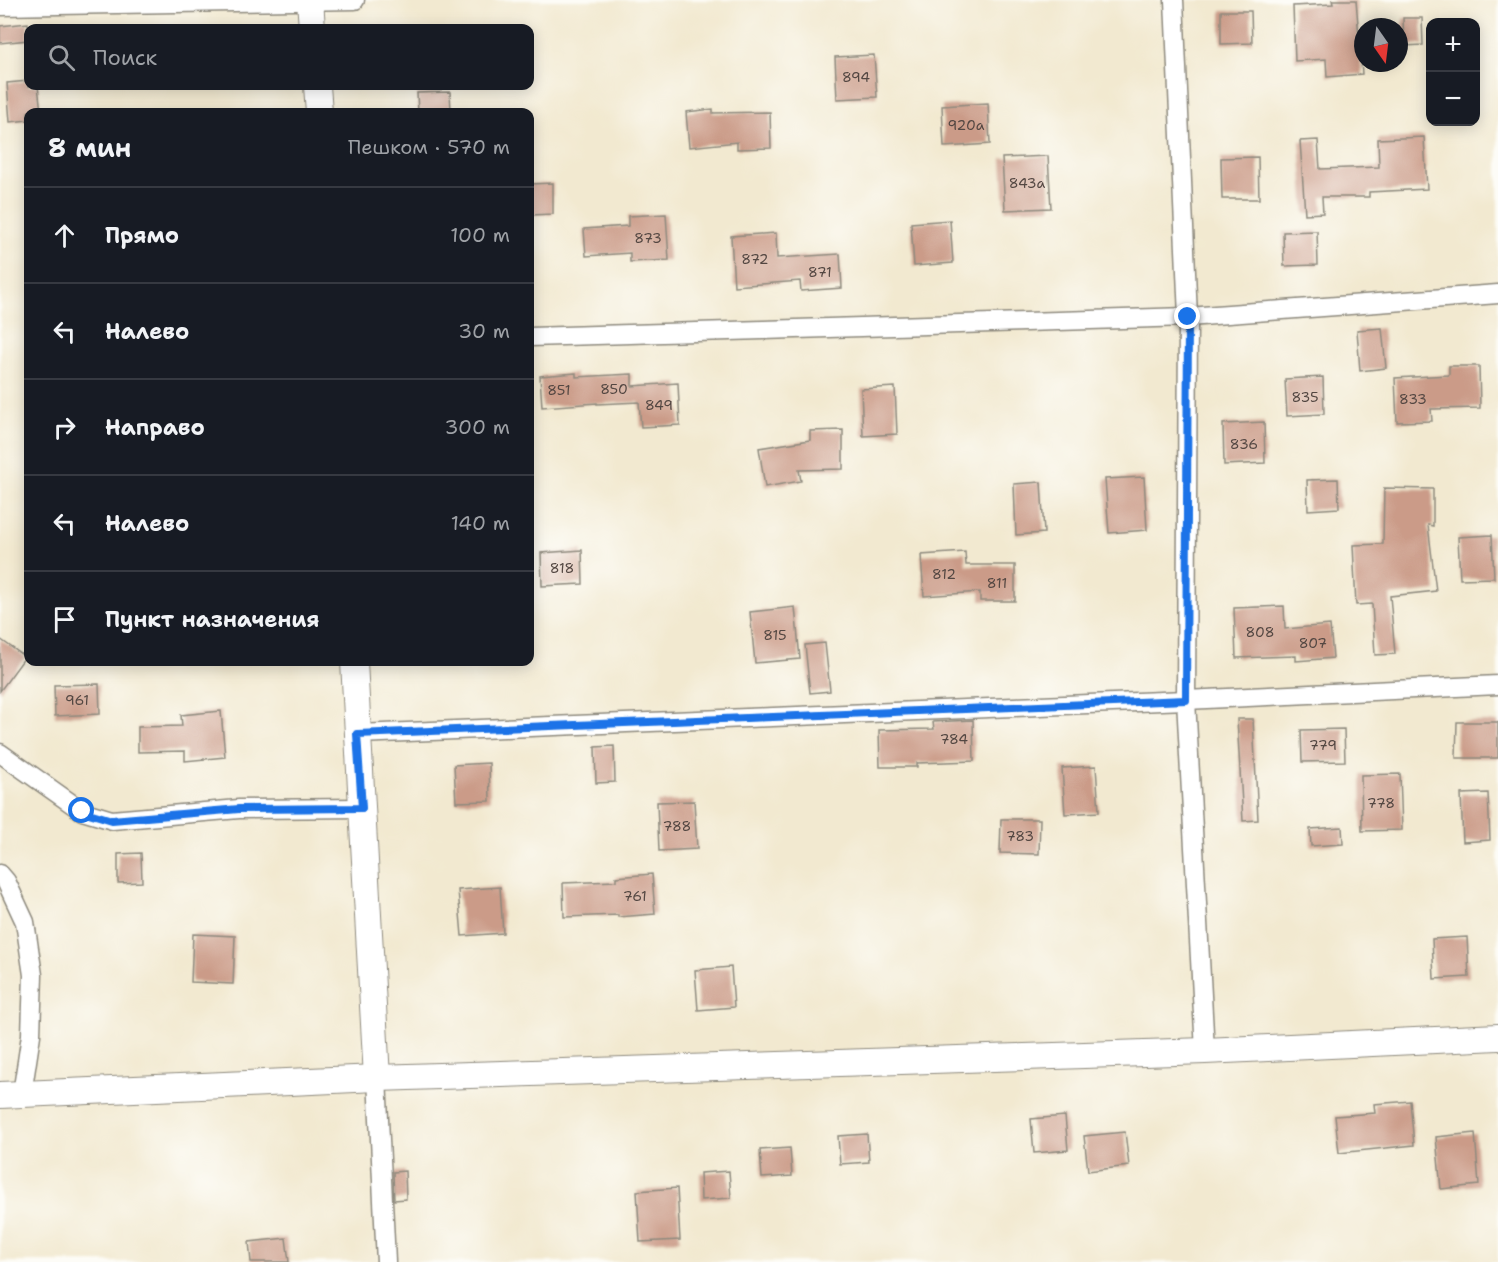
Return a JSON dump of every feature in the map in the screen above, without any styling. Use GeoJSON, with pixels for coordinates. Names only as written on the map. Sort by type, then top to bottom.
{"type":"FeatureCollection","features":[{"type":"Feature","properties":{"kind":"street"},"geometry":{"type":"LineString","coordinates":[[0,6],[356,0]]}},
{"type":"Feature","properties":{"kind":"street"},"geometry":{"type":"LineString","coordinates":[[1174,0],[1188,317],[1186,700],[1205,1051]]}},
{"type":"Feature","properties":{"kind":"street"},"geometry":{"type":"LineString","coordinates":[[310,1],[312,24]]}},
{"type":"Feature","properties":{"kind":"street"},"geometry":{"type":"LineString","coordinates":[[317,90],[319,108]]}},
{"type":"Feature","properties":{"kind":"street"},"geometry":{"type":"LineString","coordinates":[[534,337],[1188,317],[1498,294]]}},
{"type":"Feature","properties":{"kind":"street"},"geometry":{"type":"LineString","coordinates":[[354,666],[386,1262]]}},
{"type":"Feature","properties":{"kind":"street"},"geometry":{"type":"LineString","coordinates":[[357,734],[1498,685]]}},
{"type":"Feature","properties":{"kind":"street"},"geometry":{"type":"LineString","coordinates":[[0,753],[82,811],[112,820],[239,809],[362,808]]}},
{"type":"Feature","properties":{"kind":"street"},"geometry":{"type":"LineString","coordinates":[[0,874],[6,881],[25,921],[33,975],[31,1035],[11,1094],[376,1078],[1205,1051],[1498,1036]]}},
{"type":"Feature","properties":{"kind":"building"},"geometry":{"type":"Polygon","coordinates":[[[1332,0],[1356,0],[1357,18],[1354,18],[1354,72],[1362,72],[1362,74],[1327,77],[1326,59],[1295,61],[1293,6],[1333,4],[1332,0]]]}},
{"type":"Feature","properties":{"kind":"building"},"geometry":{"type":"Polygon","coordinates":[[[1221,11],[1251,11],[1252,43],[1221,44],[1221,11]]]}},
{"type":"Feature","properties":{"kind":"building"},"geometry":{"type":"Polygon","coordinates":[[[1408,18],[1422,18],[1423,45],[1408,46],[1408,18]]]}},
{"type":"Feature","properties":{"kind":"building"},"geometry":{"type":"Polygon","coordinates":[[[28,23],[24,24],[24,40],[0,43],[0,26],[28,23]]]}},
{"type":"Feature","properties":{"kind":"building"},"geometry":{"type":"Polygon","coordinates":[[[874,55],[877,97],[837,99],[835,57],[874,55]]]}},
{"type":"Feature","properties":{"kind":"building"},"geometry":{"type":"Polygon","coordinates":[[[24,81],[24,90],[38,90],[41,108],[24,108],[24,120],[10,122],[7,83],[24,81]]]}},
{"type":"Feature","properties":{"kind":"building"},"geometry":{"type":"Polygon","coordinates":[[[450,92],[451,108],[418,108],[417,93],[450,92]]]}},
{"type":"Feature","properties":{"kind":"building"},"geometry":{"type":"Polygon","coordinates":[[[988,103],[990,144],[944,147],[942,106],[988,103]]]}},
{"type":"Feature","properties":{"kind":"building"},"geometry":{"type":"Polygon","coordinates":[[[713,109],[713,113],[770,112],[771,148],[737,149],[737,142],[689,147],[686,112],[713,109]]]}},
{"type":"Feature","properties":{"kind":"building"},"geometry":{"type":"Polygon","coordinates":[[[1424,137],[1427,189],[1369,192],[1369,197],[1322,197],[1323,213],[1305,214],[1300,141],[1318,140],[1320,169],[1379,167],[1378,139],[1424,137]]]}},
{"type":"Feature","properties":{"kind":"building"},"geometry":{"type":"Polygon","coordinates":[[[1048,156],[1051,208],[1005,210],[1002,158],[1048,156]]]}},
{"type":"Feature","properties":{"kind":"building"},"geometry":{"type":"Polygon","coordinates":[[[1258,157],[1259,199],[1222,199],[1221,158],[1258,157]]]}},
{"type":"Feature","properties":{"kind":"building"},"geometry":{"type":"Polygon","coordinates":[[[553,183],[553,214],[534,215],[534,184],[553,183]]]}},
{"type":"Feature","properties":{"kind":"building"},"geometry":{"type":"Polygon","coordinates":[[[666,214],[669,260],[630,262],[630,253],[586,256],[584,229],[628,226],[628,216],[666,214]]]}},
{"type":"Feature","properties":{"kind":"building"},"geometry":{"type":"Polygon","coordinates":[[[950,220],[953,263],[914,266],[911,223],[950,220]]]}},
{"type":"Feature","properties":{"kind":"building"},"geometry":{"type":"Polygon","coordinates":[[[1317,231],[1318,265],[1284,266],[1283,232],[1317,231]]]}},
{"type":"Feature","properties":{"kind":"building"},"geometry":{"type":"Polygon","coordinates":[[[776,233],[777,258],[840,254],[842,288],[801,291],[800,281],[734,286],[731,236],[776,233]]]}},
{"type":"Feature","properties":{"kind":"building"},"geometry":{"type":"Polygon","coordinates":[[[1382,328],[1386,368],[1360,371],[1357,330],[1382,328]]]}},
{"type":"Feature","properties":{"kind":"building"},"geometry":{"type":"Polygon","coordinates":[[[1449,366],[1479,366],[1480,408],[1431,409],[1432,421],[1397,422],[1395,378],[1449,375],[1449,366]]]}},
{"type":"Feature","properties":{"kind":"building"},"geometry":{"type":"Polygon","coordinates":[[[576,373],[576,377],[632,374],[632,386],[678,383],[680,425],[641,427],[639,402],[542,407],[540,376],[576,373]]]}},
{"type":"Feature","properties":{"kind":"building"},"geometry":{"type":"Polygon","coordinates":[[[1323,377],[1324,414],[1287,416],[1285,379],[1323,377]]]}},
{"type":"Feature","properties":{"kind":"building"},"geometry":{"type":"Polygon","coordinates":[[[895,387],[897,434],[863,436],[861,389],[895,387]]]}},
{"type":"Feature","properties":{"kind":"building"},"geometry":{"type":"Polygon","coordinates":[[[1264,422],[1265,463],[1224,465],[1223,424],[1264,422]]]}},
{"type":"Feature","properties":{"kind":"building"},"geometry":{"type":"Polygon","coordinates":[[[843,430],[843,469],[799,470],[801,481],[765,487],[759,448],[810,440],[810,431],[843,430]]]}},
{"type":"Feature","properties":{"kind":"building"},"geometry":{"type":"Polygon","coordinates":[[[1144,477],[1147,530],[1109,533],[1105,479],[1144,477]]]}},
{"type":"Feature","properties":{"kind":"building"},"geometry":{"type":"Polygon","coordinates":[[[1338,479],[1339,508],[1308,510],[1307,480],[1338,479]]]}},
{"type":"Feature","properties":{"kind":"building"},"geometry":{"type":"Polygon","coordinates":[[[1041,482],[1044,533],[1016,535],[1014,484],[1041,482]]]}},
{"type":"Feature","properties":{"kind":"building"},"geometry":{"type":"Polygon","coordinates":[[[1384,488],[1433,489],[1433,526],[1428,525],[1436,591],[1390,596],[1395,654],[1375,655],[1372,604],[1356,605],[1353,545],[1383,544],[1384,488]]]}},
{"type":"Feature","properties":{"kind":"building"},"geometry":{"type":"Polygon","coordinates":[[[1492,535],[1494,578],[1460,579],[1458,537],[1492,535]]]}},
{"type":"Feature","properties":{"kind":"building"},"geometry":{"type":"Polygon","coordinates":[[[582,550],[583,584],[542,586],[541,553],[582,550]]]}},
{"type":"Feature","properties":{"kind":"building"},"geometry":{"type":"Polygon","coordinates":[[[965,552],[966,565],[1015,565],[1015,601],[980,601],[980,592],[924,596],[921,555],[965,552]]]}},
{"type":"Feature","properties":{"kind":"building"},"geometry":{"type":"Polygon","coordinates":[[[1284,606],[1285,629],[1330,625],[1333,658],[1296,661],[1296,656],[1236,658],[1234,608],[1284,606]]]}},
{"type":"Feature","properties":{"kind":"building"},"geometry":{"type":"Polygon","coordinates":[[[795,607],[800,659],[755,663],[750,612],[795,607]]]}},
{"type":"Feature","properties":{"kind":"building"},"geometry":{"type":"Polygon","coordinates":[[[0,639],[24,658],[0,691],[0,639]]]}},
{"type":"Feature","properties":{"kind":"building"},"geometry":{"type":"Polygon","coordinates":[[[825,643],[830,691],[810,693],[805,645],[825,643]]]}},
{"type":"Feature","properties":{"kind":"building"},"geometry":{"type":"Polygon","coordinates":[[[99,684],[100,714],[55,716],[54,685],[99,684]]]}},
{"type":"Feature","properties":{"kind":"building"},"geometry":{"type":"Polygon","coordinates":[[[221,711],[225,757],[185,761],[185,751],[138,752],[138,727],[182,726],[181,715],[221,711]]]}},
{"type":"Feature","properties":{"kind":"building"},"geometry":{"type":"Polygon","coordinates":[[[1237,719],[1253,719],[1258,820],[1243,821],[1237,719]]]}},
{"type":"Feature","properties":{"kind":"building"},"geometry":{"type":"Polygon","coordinates":[[[973,720],[974,761],[917,763],[917,767],[880,767],[879,730],[934,729],[933,722],[973,720]]]}},
{"type":"Feature","properties":{"kind":"building"},"geometry":{"type":"Polygon","coordinates":[[[1457,722],[1498,722],[1498,758],[1456,758],[1457,722]]]}},
{"type":"Feature","properties":{"kind":"building"},"geometry":{"type":"Polygon","coordinates":[[[1344,729],[1345,761],[1302,762],[1301,730],[1344,729]]]}},
{"type":"Feature","properties":{"kind":"building"},"geometry":{"type":"Polygon","coordinates":[[[614,746],[615,782],[596,783],[595,747],[614,746]]]}},
{"type":"Feature","properties":{"kind":"building"},"geometry":{"type":"Polygon","coordinates":[[[489,763],[490,801],[456,802],[454,765],[489,763]]]}},
{"type":"Feature","properties":{"kind":"building"},"geometry":{"type":"Polygon","coordinates":[[[1096,766],[1099,812],[1065,814],[1062,768],[1096,766]]]}},
{"type":"Feature","properties":{"kind":"building"},"geometry":{"type":"Polygon","coordinates":[[[1400,774],[1402,830],[1362,831],[1361,775],[1400,774]]]}},
{"type":"Feature","properties":{"kind":"building"},"geometry":{"type":"Polygon","coordinates":[[[1488,793],[1490,840],[1463,842],[1461,794],[1488,793]]]}},
{"type":"Feature","properties":{"kind":"building"},"geometry":{"type":"Polygon","coordinates":[[[694,801],[697,849],[659,851],[657,802],[694,801]]]}},
{"type":"Feature","properties":{"kind":"building"},"geometry":{"type":"Polygon","coordinates":[[[1001,819],[1040,819],[1039,854],[1000,853],[1001,819]]]}},
{"type":"Feature","properties":{"kind":"building"},"geometry":{"type":"Polygon","coordinates":[[[1342,827],[1343,844],[1311,846],[1310,829],[1342,827]]]}},
{"type":"Feature","properties":{"kind":"building"},"geometry":{"type":"Polygon","coordinates":[[[141,853],[142,882],[118,883],[118,854],[141,853]]]}},
{"type":"Feature","properties":{"kind":"building"},"geometry":{"type":"Polygon","coordinates":[[[652,874],[655,914],[564,917],[563,883],[616,881],[616,877],[652,874]]]}},
{"type":"Feature","properties":{"kind":"building"},"geometry":{"type":"Polygon","coordinates":[[[500,887],[503,933],[462,936],[458,890],[500,887]]]}},
{"type":"Feature","properties":{"kind":"building"},"geometry":{"type":"Polygon","coordinates":[[[193,934],[235,936],[233,984],[191,982],[193,934]]]}},
{"type":"Feature","properties":{"kind":"building"},"geometry":{"type":"Polygon","coordinates":[[[1467,937],[1469,977],[1434,979],[1432,939],[1467,937]]]}},
{"type":"Feature","properties":{"kind":"building"},"geometry":{"type":"Polygon","coordinates":[[[731,967],[734,1007],[698,1010],[695,970],[731,967]]]}},
{"type":"Feature","properties":{"kind":"building"},"geometry":{"type":"Polygon","coordinates":[[[1410,1101],[1414,1145],[1339,1153],[1335,1116],[1375,1113],[1374,1104],[1410,1101]]]}},
{"type":"Feature","properties":{"kind":"building"},"geometry":{"type":"Polygon","coordinates":[[[1065,1116],[1068,1150],[1034,1153],[1031,1119],[1065,1116]]]}},
{"type":"Feature","properties":{"kind":"building"},"geometry":{"type":"Polygon","coordinates":[[[1125,1132],[1129,1166],[1088,1171],[1084,1136],[1125,1132]]]}},
{"type":"Feature","properties":{"kind":"building"},"geometry":{"type":"Polygon","coordinates":[[[1475,1133],[1479,1185],[1441,1189],[1436,1137],[1475,1133]]]}},
{"type":"Feature","properties":{"kind":"building"},"geometry":{"type":"Polygon","coordinates":[[[867,1134],[869,1162],[840,1164],[838,1136],[867,1134]]]}},
{"type":"Feature","properties":{"kind":"building"},"geometry":{"type":"Polygon","coordinates":[[[790,1148],[792,1176],[762,1178],[760,1150],[790,1148]]]}},
{"type":"Feature","properties":{"kind":"building"},"geometry":{"type":"Polygon","coordinates":[[[405,1171],[406,1199],[394,1200],[393,1172],[405,1171]]]}},
{"type":"Feature","properties":{"kind":"building"},"geometry":{"type":"Polygon","coordinates":[[[729,1171],[731,1198],[701,1200],[700,1173],[729,1171]]]}},
{"type":"Feature","properties":{"kind":"building"},"geometry":{"type":"Polygon","coordinates":[[[677,1188],[680,1240],[640,1242],[637,1191],[677,1188]]]}},
{"type":"Feature","properties":{"kind":"building"},"geometry":{"type":"Polygon","coordinates":[[[286,1238],[289,1262],[251,1262],[249,1242],[286,1238]]]}},
{"type":"Feature","properties":{"kind":"route"},"geometry":{"type":"LineString","coordinates":[[82,811],[112,820],[239,809],[362,808],[357,734],[1186,700],[1188,317]]}}]}
